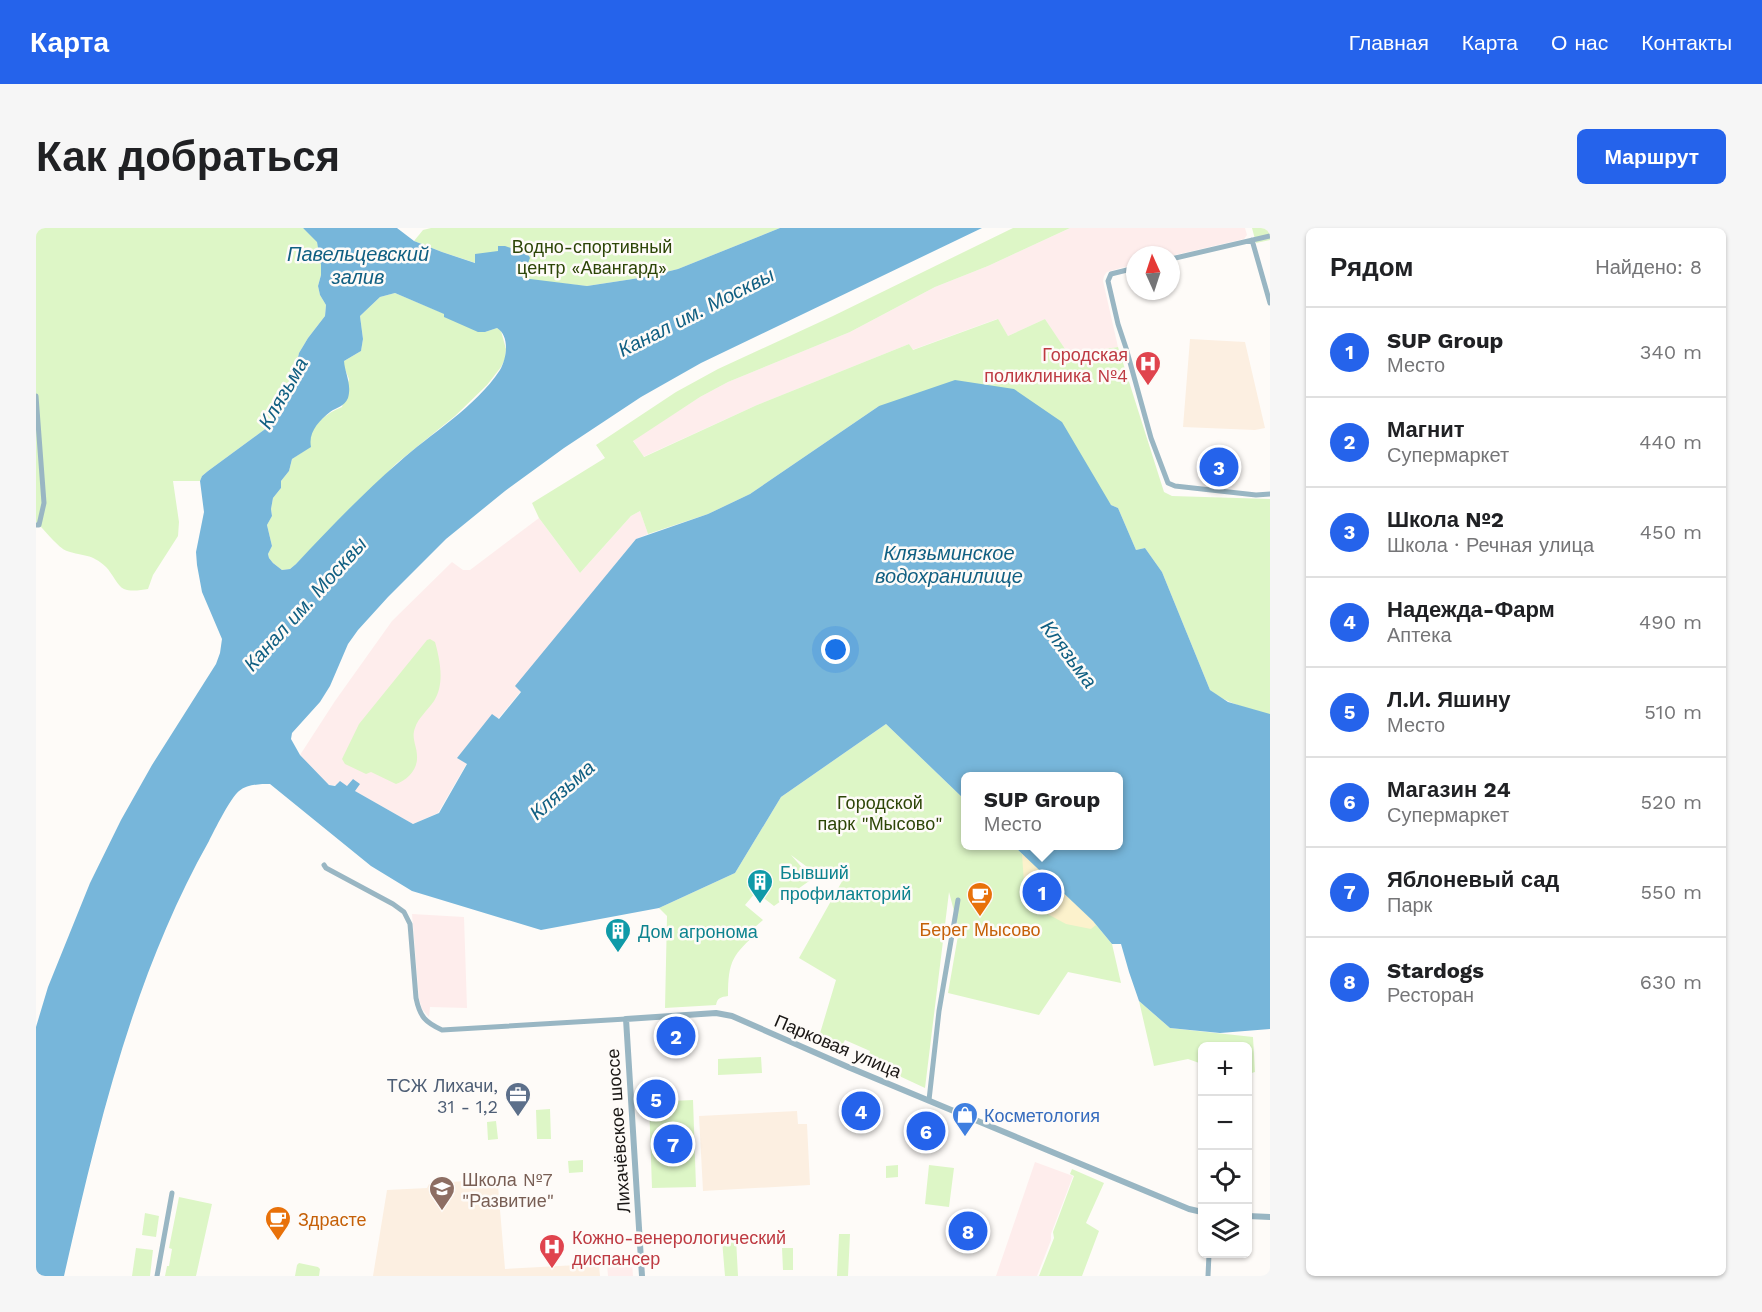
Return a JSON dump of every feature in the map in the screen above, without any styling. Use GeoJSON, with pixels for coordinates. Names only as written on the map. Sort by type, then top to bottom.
{"type":"FeatureCollection","features":[{"type":"Feature","properties":{"kind":"street"},"geometry":{"type":"LineString","coordinates":[[1180,257],[1270,236]]}},
{"type":"Feature","properties":{"kind":"street"},"geometry":{"type":"LineString","coordinates":[[1252,240],[1270,303]]}},
{"type":"Feature","properties":{"kind":"street"},"geometry":{"type":"LineString","coordinates":[[1126,270],[1111,274],[1108,281],[1151,438],[1168,483],[1175,486],[1256,495],[1270,494]]}},
{"type":"Feature","properties":{"kind":"street"},"geometry":{"type":"LineString","coordinates":[[36,396],[44,503],[39,525],[36,525]]}},
{"type":"Feature","properties":{"kind":"street","name":"Парковая улица"},"geometry":{"type":"LineString","coordinates":[[324,865],[404,912],[410,924],[418,1010],[424,1020],[442,1030],[724,1014],[1198,1211]]}},
{"type":"Feature","properties":{"kind":"street"},"geometry":{"type":"LineString","coordinates":[[929,1100],[939,1011],[958,900]]}},
{"type":"Feature","properties":{"kind":"street","name":"Лихачёвское шоссе"},"geometry":{"type":"LineString","coordinates":[[626,1019],[642,1276]]}},
{"type":"Feature","properties":{"kind":"street"},"geometry":{"type":"LineString","coordinates":[[158,1276],[171,1193]]}},
{"type":"Feature","properties":{"kind":"street"},"geometry":{"type":"LineString","coordinates":[[1252,1216],[1270,1217]]}},
{"type":"Feature","properties":{"kind":"street"},"geometry":{"type":"LineString","coordinates":[[1208,1276],[1209,1258]]}},
{"type":"Feature","properties":{"kind":"shaded area"},"geometry":{"type":"Polygon","coordinates":[[[1070,228],[1245,228],[1247,235],[1244,239],[1180,254],[1180,246],[1126,246],[1126,267],[1107,272],[1103,281],[1118,347],[1069,356],[1045,319],[1008,336],[997,319],[912,350],[909,344],[757,405],[643,457],[633,440],[728,382],[850,332],[935,287],[988,266],[1070,228]]]}},
{"type":"Feature","properties":{"kind":"shaded area"},"geometry":{"type":"Polygon","coordinates":[[[1190,339],[1245,342],[1265,428],[1255,430],[1183,427],[1190,339]]]}},
{"type":"Feature","properties":{"kind":"shaded area"},"geometry":{"type":"Polygon","coordinates":[[[640,511],[648,534],[636,539],[516,686],[521,691],[498,719],[492,715],[458,757],[467,763],[438,813],[413,824],[355,791],[353,779],[347,786],[329,785],[300,755],[392,621],[452,562],[463,570],[470,570],[539,518],[580,573],[631,516],[640,511]]]}},
{"type":"Feature","properties":{"kind":"shaded area"},"geometry":{"type":"Polygon","coordinates":[[[412,914],[464,917],[467,1008],[430,1007],[429,1017],[422,1009],[419,999],[412,914]]]}},
{"type":"Feature","properties":{"kind":"shaded area"},"geometry":{"type":"Polygon","coordinates":[[[797,1111],[798,1124],[807,1124],[810,1185],[703,1191],[699,1116],[797,1111]]]}},
{"type":"Feature","properties":{"kind":"shaded area"},"geometry":{"type":"Polygon","coordinates":[[[1035,1162],[1073,1176],[1037,1276],[996,1276],[1035,1162]]]}},
{"type":"Feature","properties":{"kind":"shaded area","name":"Школа №7 \"Развитие\""},"geometry":{"type":"Polygon","coordinates":[[[487,1179],[488,1186],[498,1186],[505,1269],[596,1264],[599,1266],[600,1276],[373,1276],[387,1190],[427,1188],[429,1184],[487,1179]]]}},
{"type":"Feature","properties":{"kind":"shaded area"},"geometry":{"type":"Polygon","coordinates":[[[632,1262],[633,1276],[608,1276],[607,1264],[632,1262]]]}},
{"type":"Feature","properties":{"kind":"green space"},"geometry":{"type":"Polygon","coordinates":[[[36,228],[303,228],[317,241],[321,265],[318,286],[326,305],[325,316],[299,353],[292,384],[272,424],[208,471],[200,481],[173,481],[179,522],[178,536],[153,575],[148,589],[133,591],[122,588],[101,563],[92,557],[63,549],[36,522],[36,228]]]}},
{"type":"Feature","properties":{"kind":"green space","name":"Водно-спортивный центр «Авангард»"},"geometry":{"type":"Polygon","coordinates":[[[431,228],[780,228],[678,269],[646,277],[587,286],[528,280],[414,241],[423,230],[431,228]]]}},
{"type":"Feature","properties":{"kind":"green space"},"geometry":{"type":"Polygon","coordinates":[[[1013,228],[1070,228],[988,266],[935,287],[850,332],[728,382],[700,397],[633,441],[644,457],[757,405],[909,344],[913,350],[998,319],[1008,336],[1045,319],[1069,355],[1118,347],[1164,492],[1172,496],[1270,499],[1270,715],[1230,702],[1210,690],[1162,572],[1145,548],[1136,550],[1118,508],[879,406],[750,494],[708,514],[648,534],[640,511],[631,516],[580,573],[539,518],[532,503],[605,458],[596,445],[676,392],[718,369],[1013,228]]]}},
{"type":"Feature","properties":{"kind":"green space"},"geometry":{"type":"Polygon","coordinates":[[[1252,228],[1270,228],[1270,240],[1256,243],[1252,228]]]}},
{"type":"Feature","properties":{"kind":"green space"},"geometry":{"type":"Polygon","coordinates":[[[395,293],[485,332],[497,328],[501,331],[506,349],[505,359],[487,385],[455,416],[397,463],[296,564],[290,569],[282,570],[273,563],[268,554],[272,546],[267,525],[272,516],[273,498],[281,488],[281,481],[289,471],[292,459],[310,447],[311,434],[319,422],[342,407],[349,379],[344,361],[361,351],[363,339],[360,316],[380,297],[395,293]]]}},
{"type":"Feature","properties":{"kind":"green space"},"geometry":{"type":"Polygon","coordinates":[[[430,639],[435,642],[438,656],[440,687],[434,701],[416,724],[414,735],[417,761],[411,773],[396,784],[371,772],[366,774],[345,764],[342,759],[359,724],[430,639]]]}},
{"type":"Feature","properties":{"kind":"green space","name":"Городской парк \"Мысово\""},"geometry":{"type":"Polygon","coordinates":[[[886,724],[961,796],[961,850],[1018,850],[1093,921],[1112,944],[1121,983],[1068,972],[1039,1015],[948,993],[959,930],[949,892],[925,1088],[867,1061],[870,1051],[845,1040],[840,1049],[818,1040],[836,980],[799,958],[845,876],[818,875],[791,855],[812,879],[774,906],[756,892],[745,905],[763,920],[755,927],[759,931],[743,946],[734,959],[729,974],[728,996],[720,998],[716,1005],[665,1008],[667,916],[659,908],[735,873],[781,797],[886,724]]]}},
{"type":"Feature","properties":{"kind":"green space"},"geometry":{"type":"Polygon","coordinates":[[[1139,1001],[1170,1028],[1253,1037],[1255,1072],[1252,1073],[1252,1042],[1198,1042],[1198,1063],[1188,1059],[1154,1066],[1139,1001]]]}},
{"type":"Feature","properties":{"kind":"green space"},"geometry":{"type":"Polygon","coordinates":[[[761,1057],[762,1073],[718,1075],[718,1059],[761,1057]]]}},
{"type":"Feature","properties":{"kind":"green space"},"geometry":{"type":"Polygon","coordinates":[[[693,1100],[696,1187],[652,1188],[649,1102],[693,1100]]]}},
{"type":"Feature","properties":{"kind":"green space"},"geometry":{"type":"Polygon","coordinates":[[[550,1109],[551,1139],[537,1139],[536,1110],[550,1109]]]}},
{"type":"Feature","properties":{"kind":"green space"},"geometry":{"type":"Polygon","coordinates":[[[496,1121],[498,1139],[488,1140],[487,1122],[496,1121]]]}},
{"type":"Feature","properties":{"kind":"green space"},"geometry":{"type":"Polygon","coordinates":[[[583,1160],[583,1172],[569,1173],[568,1161],[583,1160]]]}},
{"type":"Feature","properties":{"kind":"green space"},"geometry":{"type":"Polygon","coordinates":[[[898,1165],[898,1177],[886,1178],[886,1166],[898,1165]]]}},
{"type":"Feature","properties":{"kind":"green space"},"geometry":{"type":"Polygon","coordinates":[[[929,1165],[954,1168],[949,1207],[925,1204],[929,1165]]]}},
{"type":"Feature","properties":{"kind":"green space"},"geometry":{"type":"Polygon","coordinates":[[[1072,1169],[1104,1183],[1086,1223],[1099,1231],[1082,1276],[1039,1276],[1074,1176],[1070,1174],[1072,1169]]]}},
{"type":"Feature","properties":{"kind":"green space"},"geometry":{"type":"Polygon","coordinates":[[[179,1197],[212,1204],[196,1276],[165,1276],[167,1266],[169,1266],[172,1249],[169,1248],[179,1197]]]}},
{"type":"Feature","properties":{"kind":"green space"},"geometry":{"type":"Polygon","coordinates":[[[145,1213],[159,1216],[156,1237],[142,1235],[145,1213]]]}},
{"type":"Feature","properties":{"kind":"green space"},"geometry":{"type":"Polygon","coordinates":[[[839,1234],[850,1234],[848,1276],[837,1276],[839,1234]]]}},
{"type":"Feature","properties":{"kind":"green space"},"geometry":{"type":"Polygon","coordinates":[[[736,1239],[738,1276],[725,1276],[722,1240],[736,1239]]]}},
{"type":"Feature","properties":{"kind":"green space"},"geometry":{"type":"Polygon","coordinates":[[[136,1248],[153,1250],[150,1276],[132,1276],[136,1248]]]}},
{"type":"Feature","properties":{"kind":"green space"},"geometry":{"type":"Polygon","coordinates":[[[782,1248],[793,1248],[793,1270],[783,1270],[782,1248]]]}},
{"type":"Feature","properties":{"kind":"green space"},"geometry":{"type":"Polygon","coordinates":[[[299,1263],[318,1267],[319,1276],[295,1276],[299,1263]]]}},
{"type":"Feature","properties":{"kind":"sand"},"geometry":{"type":"Polygon","coordinates":[[[1022,853],[1096,925],[1091,929],[1066,924],[1033,906],[1024,884],[1022,853]]]}},
{"type":"Feature","properties":{"kind":"water","name":"Клязьминское водохранилище"},"geometry":{"type":"Polygon","coordinates":[[[303,228],[397,228],[414,241],[475,263],[475,254],[498,251],[498,246],[505,246],[528,254],[530,258],[522,278],[587,286],[646,277],[678,269],[780,228],[982,228],[701,363],[641,397],[564,448],[505,491],[446,539],[358,630],[348,644],[330,686],[320,702],[292,733],[291,739],[300,755],[329,785],[335,786],[340,781],[347,786],[353,779],[360,784],[355,791],[413,824],[439,813],[467,764],[457,758],[492,714],[499,719],[521,692],[515,686],[636,539],[708,514],[750,494],[879,406],[955,380],[1014,389],[1062,422],[1111,505],[1118,508],[1136,550],[1145,548],[1162,572],[1210,690],[1228,702],[1270,714],[1270,1029],[1220,1033],[1170,1028],[1139,1001],[1121,944],[1112,944],[1093,921],[1018,850],[1123,850],[1123,772],[961,772],[961,796],[886,724],[781,797],[735,873],[659,908],[541,930],[412,891],[371,866],[270,784],[254,785],[239,791],[227,807],[182,892],[159,945],[121,1053],[105,1108],[64,1276],[36,1276],[36,1027],[48,987],[90,883],[121,820],[152,765],[216,664],[222,639],[202,592],[197,565],[196,552],[204,512],[200,481],[208,471],[272,424],[292,384],[299,353],[325,316],[326,305],[318,286],[321,265],[317,242],[303,228]],[[395,293],[380,297],[360,316],[363,339],[361,351],[344,361],[349,384],[348,398],[318,423],[311,436],[311,447],[292,459],[289,471],[281,481],[281,488],[273,498],[272,516],[267,525],[272,546],[268,554],[273,563],[282,570],[290,569],[296,564],[385,475],[478,396],[500,370],[504,360],[506,342],[497,328],[478,332],[444,317],[444,314],[395,293]]]}},
{"type":"Feature","properties":{"kind":"place","name":"Городская поликлиника №4"},"geometry":{"type":"Point","coordinates":[1148,387]}},
{"type":"Feature","properties":{"kind":"place","name":"Школа №2"},"geometry":{"type":"Point","coordinates":[1219,467]}},
{"type":"Feature","properties":{"kind":"place","name":"SUP Group"},"geometry":{"type":"Point","coordinates":[1042,892]}},
{"type":"Feature","properties":{"kind":"place","name":"Бывший профилакторий"},"geometry":{"type":"Point","coordinates":[760,905]}},
{"type":"Feature","properties":{"kind":"place","name":"Берег Мысово"},"geometry":{"type":"Point","coordinates":[980,918]}},
{"type":"Feature","properties":{"kind":"place","name":"Дом агронома"},"geometry":{"type":"Point","coordinates":[618,954]}},
{"type":"Feature","properties":{"kind":"place","name":"Магнит"},"geometry":{"type":"Point","coordinates":[676,1036]}},
{"type":"Feature","properties":{"kind":"place","name":"Л.И. Яшину"},"geometry":{"type":"Point","coordinates":[656,1099]}},
{"type":"Feature","properties":{"kind":"place","name":"Надежда-Фарм"},"geometry":{"type":"Point","coordinates":[861,1111]}},
{"type":"Feature","properties":{"kind":"place","name":"ТСЖ Лихачи, 31 - 1,2"},"geometry":{"type":"Point","coordinates":[518,1118]}},
{"type":"Feature","properties":{"kind":"place","name":"Магазин 24"},"geometry":{"type":"Point","coordinates":[926,1131]}},
{"type":"Feature","properties":{"kind":"place","name":"Косметология"},"geometry":{"type":"Point","coordinates":[965,1138]}},
{"type":"Feature","properties":{"kind":"place","name":"Яблоневый сад"},"geometry":{"type":"Point","coordinates":[673,1144]}},
{"type":"Feature","properties":{"kind":"place","name":"Школа №7 \"Развитие\""},"geometry":{"type":"Point","coordinates":[442,1212]}},
{"type":"Feature","properties":{"kind":"place","name":"Stardogs"},"geometry":{"type":"Point","coordinates":[968,1231]}},
{"type":"Feature","properties":{"kind":"place","name":"Здрасте"},"geometry":{"type":"Point","coordinates":[278,1242]}},
{"type":"Feature","properties":{"kind":"place","name":"Кожно-венерологический диспансер"},"geometry":{"type":"Point","coordinates":[552,1270]}},
{"type":"Feature","properties":{"kind":"water label","name":"Павельцевский залив"},"geometry":{"type":"Point","coordinates":[358,266]}},
{"type":"Feature","properties":{"kind":"water label","name":"Канал им. Москвы"},"geometry":{"type":"Point","coordinates":[696,312]}},
{"type":"Feature","properties":{"kind":"water label","name":"Клязьма"},"geometry":{"type":"Point","coordinates":[283,393]}},
{"type":"Feature","properties":{"kind":"water label","name":"Канал им. Москвы"},"geometry":{"type":"Point","coordinates":[305,604]}},
{"type":"Feature","properties":{"kind":"water label","name":"Клязьма"},"geometry":{"type":"Point","coordinates":[1069,654]}},
{"type":"Feature","properties":{"kind":"water label","name":"Клязьма"},"geometry":{"type":"Point","coordinates":[562,790]}}]}
